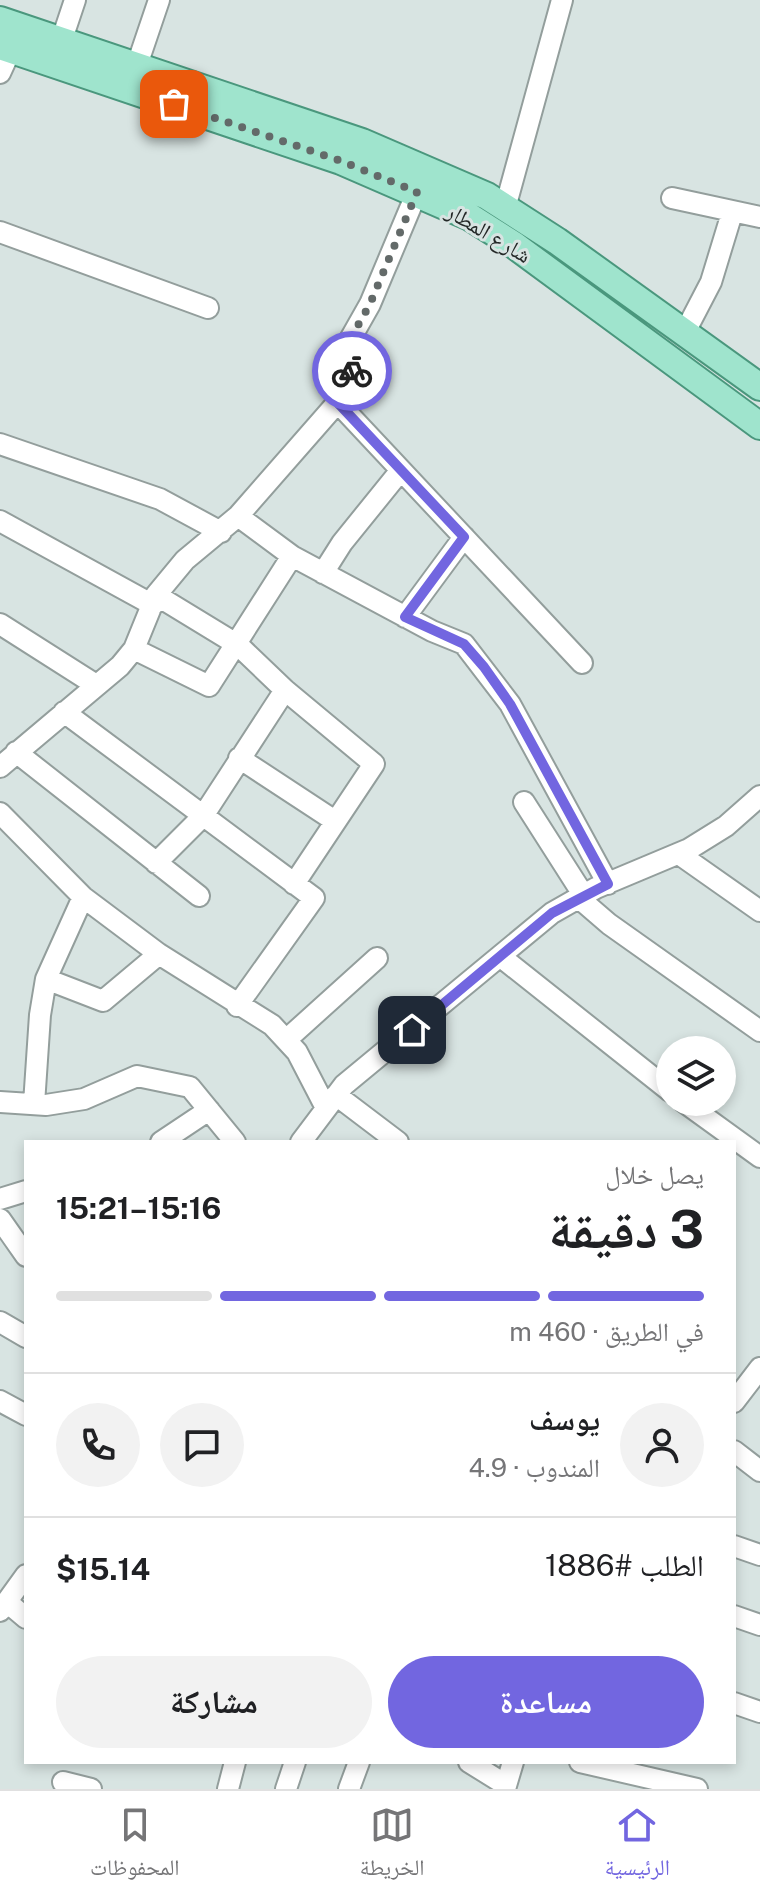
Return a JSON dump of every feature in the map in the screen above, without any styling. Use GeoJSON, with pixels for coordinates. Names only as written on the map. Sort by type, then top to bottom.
{"type":"FeatureCollection","features":[{"type":"Feature","properties":{"kind":"main road","name":"شارع المطار"},"geometry":{"type":"LineString","coordinates":[[0,20],[390,153],[487,196],[557,241],[760,387]]}},
{"type":"Feature","properties":{"kind":"main road","name":"شارع المطار"},"geometry":{"type":"LineString","coordinates":[[5,48],[341,161],[470,217],[542,265],[760,426]]}},
{"type":"Feature","properties":{"kind":"main road"},"geometry":{"type":"LineString","coordinates":[[542,265],[553,258],[557,241]]}},
{"type":"Feature","properties":{"kind":"main road"},"geometry":{"type":"LineString","coordinates":[[579,292],[584,275],[595,268]]}},
{"type":"Feature","properties":{"kind":"street"},"geometry":{"type":"LineString","coordinates":[[62,39],[75,0]]}},
{"type":"Feature","properties":{"kind":"street"},"geometry":{"type":"LineString","coordinates":[[137,65],[159,0]]}},
{"type":"Feature","properties":{"kind":"street"},"geometry":{"type":"LineString","coordinates":[[505,208],[562,0]]}},
{"type":"Feature","properties":{"kind":"street"},"geometry":{"type":"LineString","coordinates":[[0,73],[5,48]]}},
{"type":"Feature","properties":{"kind":"street"},"geometry":{"type":"LineString","coordinates":[[0,767],[120,666],[134,649],[155,600],[185,560],[238,516],[358,379],[344,350],[370,304],[417,192]]}},
{"type":"Feature","properties":{"kind":"street"},"geometry":{"type":"LineString","coordinates":[[672,198],[760,217]]}},
{"type":"Feature","properties":{"kind":"street"},"geometry":{"type":"LineString","coordinates":[[685,332],[711,282],[732,213]]}},
{"type":"Feature","properties":{"kind":"street"},"geometry":{"type":"LineString","coordinates":[[0,232],[208,308]]}},
{"type":"Feature","properties":{"kind":"street"},"geometry":{"type":"LineString","coordinates":[[339,404],[582,663]]}},
{"type":"Feature","properties":{"kind":"street"},"geometry":{"type":"LineString","coordinates":[[0,444],[160,499],[221,532]]}},
{"type":"Feature","properties":{"kind":"street"},"geometry":{"type":"LineString","coordinates":[[323,573],[342,543],[401,470]]}},
{"type":"Feature","properties":{"kind":"street"},"geometry":{"type":"LineString","coordinates":[[238,516],[292,556],[405,617],[464,644],[510,704],[608,884]]}},
{"type":"Feature","properties":{"kind":"street"},"geometry":{"type":"LineString","coordinates":[[0,521],[238,645],[285,690],[374,764],[294,884]]}},
{"type":"Feature","properties":{"kind":"street"},"geometry":{"type":"LineString","coordinates":[[405,617],[464,537]]}},
{"type":"Feature","properties":{"kind":"street"},"geometry":{"type":"LineString","coordinates":[[134,649],[209,686],[292,556]]}},
{"type":"Feature","properties":{"kind":"street"},"geometry":{"type":"LineString","coordinates":[[0,624],[96,685]]}},
{"type":"Feature","properties":{"kind":"street"},"geometry":{"type":"LineString","coordinates":[[156,863],[203,816],[285,690]]}},
{"type":"Feature","properties":{"kind":"street"},"geometry":{"type":"LineString","coordinates":[[64,712],[314,898],[237,1006]]}},
{"type":"Feature","properties":{"kind":"street"},"geometry":{"type":"LineString","coordinates":[[16,752],[199,896]]}},
{"type":"Feature","properties":{"kind":"street"},"geometry":{"type":"LineString","coordinates":[[239,758],[335,821]]}},
{"type":"Feature","properties":{"kind":"street"},"geometry":{"type":"LineString","coordinates":[[302,1140],[344,1085],[552,913],[608,884],[679,854],[726,826],[760,796]]}},
{"type":"Feature","properties":{"kind":"street"},"geometry":{"type":"LineString","coordinates":[[524,802],[582,897],[609,924],[760,1031]]}},
{"type":"Feature","properties":{"kind":"street"},"geometry":{"type":"LineString","coordinates":[[0,813],[83,897],[159,954],[237,1006],[272,1025],[297,1052],[331,1102],[395,1140]]}},
{"type":"Feature","properties":{"kind":"street"},"geometry":{"type":"LineString","coordinates":[[679,854],[760,911]]}},
{"type":"Feature","properties":{"kind":"street"},"geometry":{"type":"LineString","coordinates":[[34,1104],[40,1015],[46,979],[83,897]]}},
{"type":"Feature","properties":{"kind":"street"},"geometry":{"type":"LineString","coordinates":[[46,979],[85,997],[103,1001],[159,954]]}},
{"type":"Feature","properties":{"kind":"street"},"geometry":{"type":"LineString","coordinates":[[501,957],[656,1080]]}},
{"type":"Feature","properties":{"kind":"street"},"geometry":{"type":"LineString","coordinates":[[286,1040],[377,958]]}},
{"type":"Feature","properties":{"kind":"street"},"geometry":{"type":"LineString","coordinates":[[0,1102],[34,1104],[84,1099],[137,1076],[190,1087],[233,1140]]}},
{"type":"Feature","properties":{"kind":"street"},"geometry":{"type":"LineString","coordinates":[[164,1140],[209,1110]]}},
{"type":"Feature","properties":{"kind":"street"},"geometry":{"type":"LineString","coordinates":[[703,1116],[760,1157]]}},
{"type":"Feature","properties":{"kind":"street"},"geometry":{"type":"LineString","coordinates":[[0,1199],[24,1192]]}},
{"type":"Feature","properties":{"kind":"street"},"geometry":{"type":"LineString","coordinates":[[0,1219],[24,1253]]}},
{"type":"Feature","properties":{"kind":"street"},"geometry":{"type":"LineString","coordinates":[[0,1322],[24,1336]]}},
{"type":"Feature","properties":{"kind":"street"},"geometry":{"type":"LineString","coordinates":[[736,1398],[760,1368]]}},
{"type":"Feature","properties":{"kind":"street"},"geometry":{"type":"LineString","coordinates":[[0,1426],[12,1408]]}},
{"type":"Feature","properties":{"kind":"street"},"geometry":{"type":"LineString","coordinates":[[736,1453],[760,1471]]}},
{"type":"Feature","properties":{"kind":"street"},"geometry":{"type":"LineString","coordinates":[[736,1547],[760,1555]]}},
{"type":"Feature","properties":{"kind":"street"},"geometry":{"type":"LineString","coordinates":[[24,1578],[4,1607],[24,1617]]}},
{"type":"Feature","properties":{"kind":"street"},"geometry":{"type":"LineString","coordinates":[[736,1617],[760,1625]]}},
{"type":"Feature","properties":{"kind":"street"},"geometry":{"type":"LineString","coordinates":[[736,1704],[760,1712]]}},
{"type":"Feature","properties":{"kind":"street"},"geometry":{"type":"LineString","coordinates":[[228,1789],[234,1764]]}},
{"type":"Feature","properties":{"kind":"street"},"geometry":{"type":"LineString","coordinates":[[286,1789],[294,1764]]}},
{"type":"Feature","properties":{"kind":"street"},"geometry":{"type":"LineString","coordinates":[[349,1789],[358,1764]]}},
{"type":"Feature","properties":{"kind":"street"},"geometry":{"type":"LineString","coordinates":[[472,1764],[506,1787],[512,1764]]}},
{"type":"Feature","properties":{"kind":"street"},"geometry":{"type":"LineString","coordinates":[[589,1764],[697,1789]]}},
{"type":"Feature","properties":{"kind":"street"},"geometry":{"type":"LineString","coordinates":[[63,1782],[91,1789]]}},
{"type":"Feature","properties":{"kind":"way so far"},"geometry":{"type":"LineString","coordinates":[[174,104],[341,161],[417,192],[370,304],[344,350],[352,371]]}},
{"type":"Feature","properties":{"kind":"route"},"geometry":{"type":"LineString","coordinates":[[352,371],[358,379],[339,404],[464,537],[405,617],[464,644],[484,667],[510,704],[608,884],[552,913],[412,1030]]}}]}
